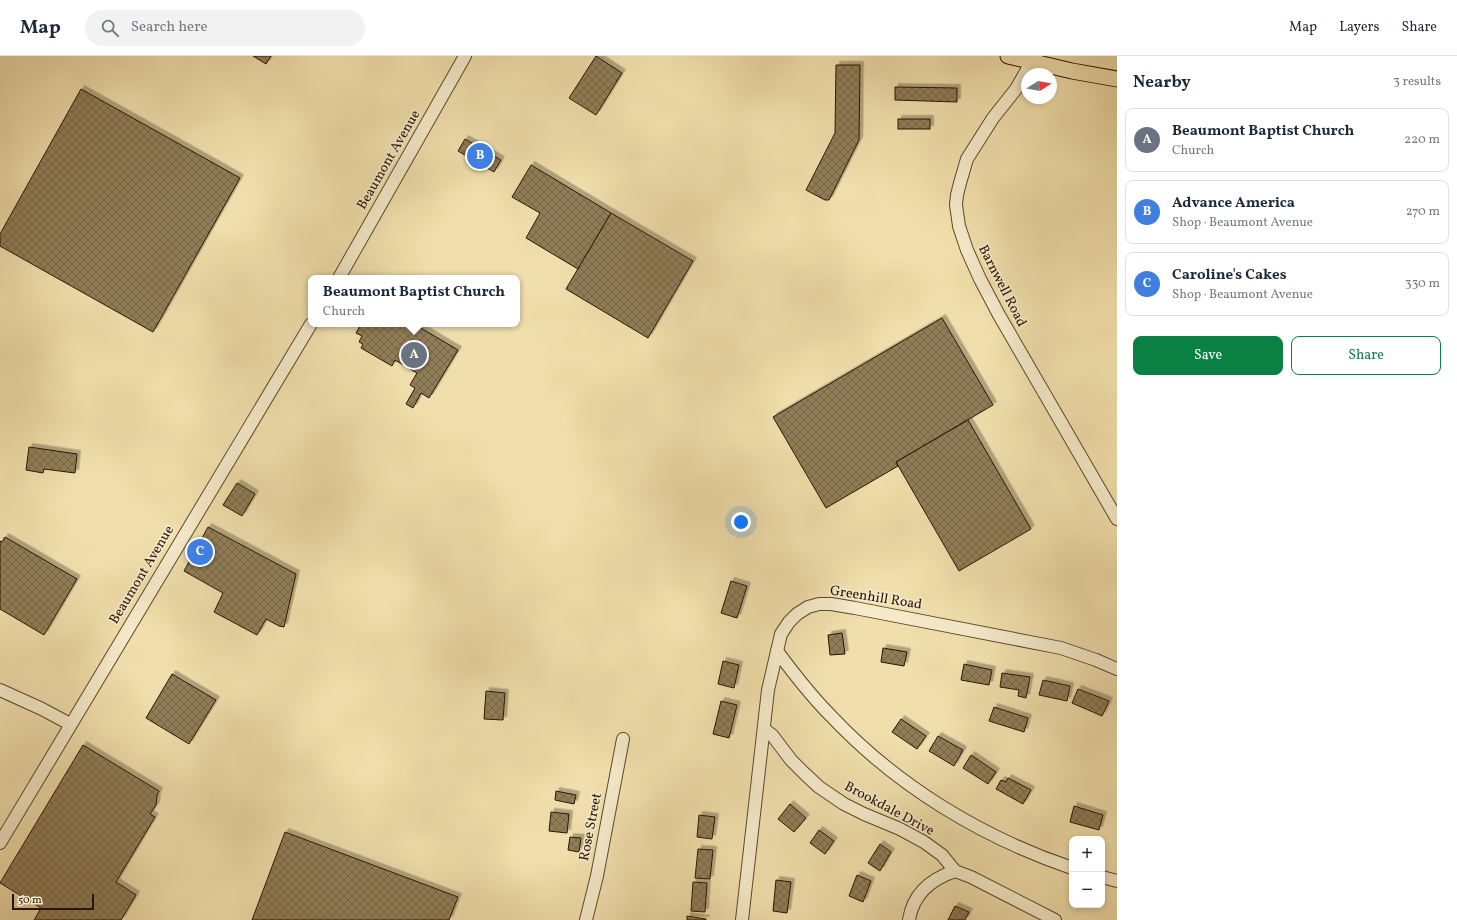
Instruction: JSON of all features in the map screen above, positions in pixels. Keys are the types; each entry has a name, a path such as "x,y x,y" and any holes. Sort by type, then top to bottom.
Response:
{"main road":[{"path":"1008,56 1072,71 1117,79"}],"street":[{"name":"Beaumont Avenue","path":"341,275 465,56"},
{"name":"Barnwell Road","path":"1032,61 1016,89 993,118 963,171 956,205 958,226 977,272 999,315 1117,519"},
{"name":"Beaumont Avenue","path":"0,843 309,327"},
{"name":"Greenhill Road","path":"742,920 768,690 784,628 797,614 808,607 819,604 830,604 1061,648 1096,660 1117,670"},
{"path":"777,651 803,685 831,717 862,747 901,778 966,822 1004,841 1043,858 1069,867"},
{"path":"0,690 42,709 70,724"},
{"name":"Brookdale Drive","path":"764,729 772,735 791,760 819,787 844,804 900,829 924,842 942,855 955,871 971,877 1055,920"},
{"name":"Rose Street","path":"586,920 597,876 623,739"},
{"path":"908,920 915,901 922,890 937,878 955,871"},
{"path":"1105,878 1117,882"}],"building":[{"path":"253,56 271,56 266,64"},
{"path":"596,56 622,73 596,115 569,98"},
{"path":"836,65 860,65 859,140 829,200 825,200 806,190 835,133"},
{"path":"895,87 957,88 957,102 895,100"},
{"path":"81,89 240,178 153,332 0,246 0,234"},
{"path":"898,119 930,119 930,129 898,129"},
{"path":"465,139 501,160 494,172 458,151"},
{"path":"531,165 611,213 578,269 526,238 540,213 512,197"},
{"path":"611,213 693,261 648,338 566,289"},
{"path":"942,318 993,405 896,462 898,466 826,508 773,417"},
{"path":"359,327 419,327 458,350 429,398 421,393 413,408 406,404 415,388 410,385 417,373 395,360 392,366 361,348 363,344 359,342 362,336 356,333"},
{"path":"968,420 1031,529 959,571 896,462"},
{"path":"29,447 77,454 75,473 44,469 43,473 26,470"},
{"path":"237,483 255,494 242,516 223,505"},
{"path":"208,527 296,574 284,627 266,619 257,635 214,612 223,593 184,571"},
{"path":"5,537 77,579 44,635 0,609 0,541 2,542"},
{"path":"731,581 747,586 737,618 721,613"},
{"path":"842,633 845,654 830,655 828,635"},
{"path":"883,648 907,652 904,666 881,662"},
{"path":"723,661 739,665 734,688 718,684"},
{"path":"964,664 992,670 989,685 961,680"},
{"path":"1002,673 1030,677 1026,698 1018,696 1019,690 1000,687"},
{"path":"172,674 216,700 189,744 146,718"},
{"path":"1043,680 1070,686 1067,701 1039,695"},
{"path":"1078,689 1109,701 1102,716 1072,703"},
{"path":"486,691 505,693 503,720 484,719"},
{"path":"721,701 737,705 729,738 713,734"},
{"path":"994,707 1028,718 1024,732 989,721"},
{"path":"901,719 926,736 917,749 892,732"},
{"path":"938,736 963,750 954,766 929,751"},
{"path":"83,745 159,791 156,805 150,814 155,817 116,882 136,895 121,920 34,920 41,908 0,883"},
{"path":"971,755 996,772 988,784 963,768"},
{"path":"1008,778 1031,790 1023,804 996,789 1001,780 1006,782"},
{"path":"556,791 576,795 574,804 555,800"},
{"path":"790,804 806,818 794,832 778,819"},
{"path":"1074,806 1103,815 1099,830 1070,822"},
{"path":"551,812 569,814 567,833 549,831"},
{"path":"699,815 715,817 712,839 697,837"},
{"path":"819,830 834,841 825,854 810,843"},
{"path":"285,832 458,897 449,920 252,920"},
{"path":"570,837 581,838 579,852 568,850"},
{"path":"880,844 891,852 880,871 868,863"},
{"path":"698,849 713,850 710,879 695,878"},
{"path":"857,875 871,881 863,902 849,896"},
{"path":"776,880 791,882 787,913 773,911"},
{"path":"693,882 707,883 705,912 691,911"},
{"path":"955,906 969,912 965,920 948,920"},
{"path":"687,916 706,919 706,920 687,920"}],"place":[{"name":"Advance America","path":"480,156"},
{"name":"Beaumont Baptist Church","path":"414,355"},
{"name":"Caroline's Cakes","path":"200,552"}]}
